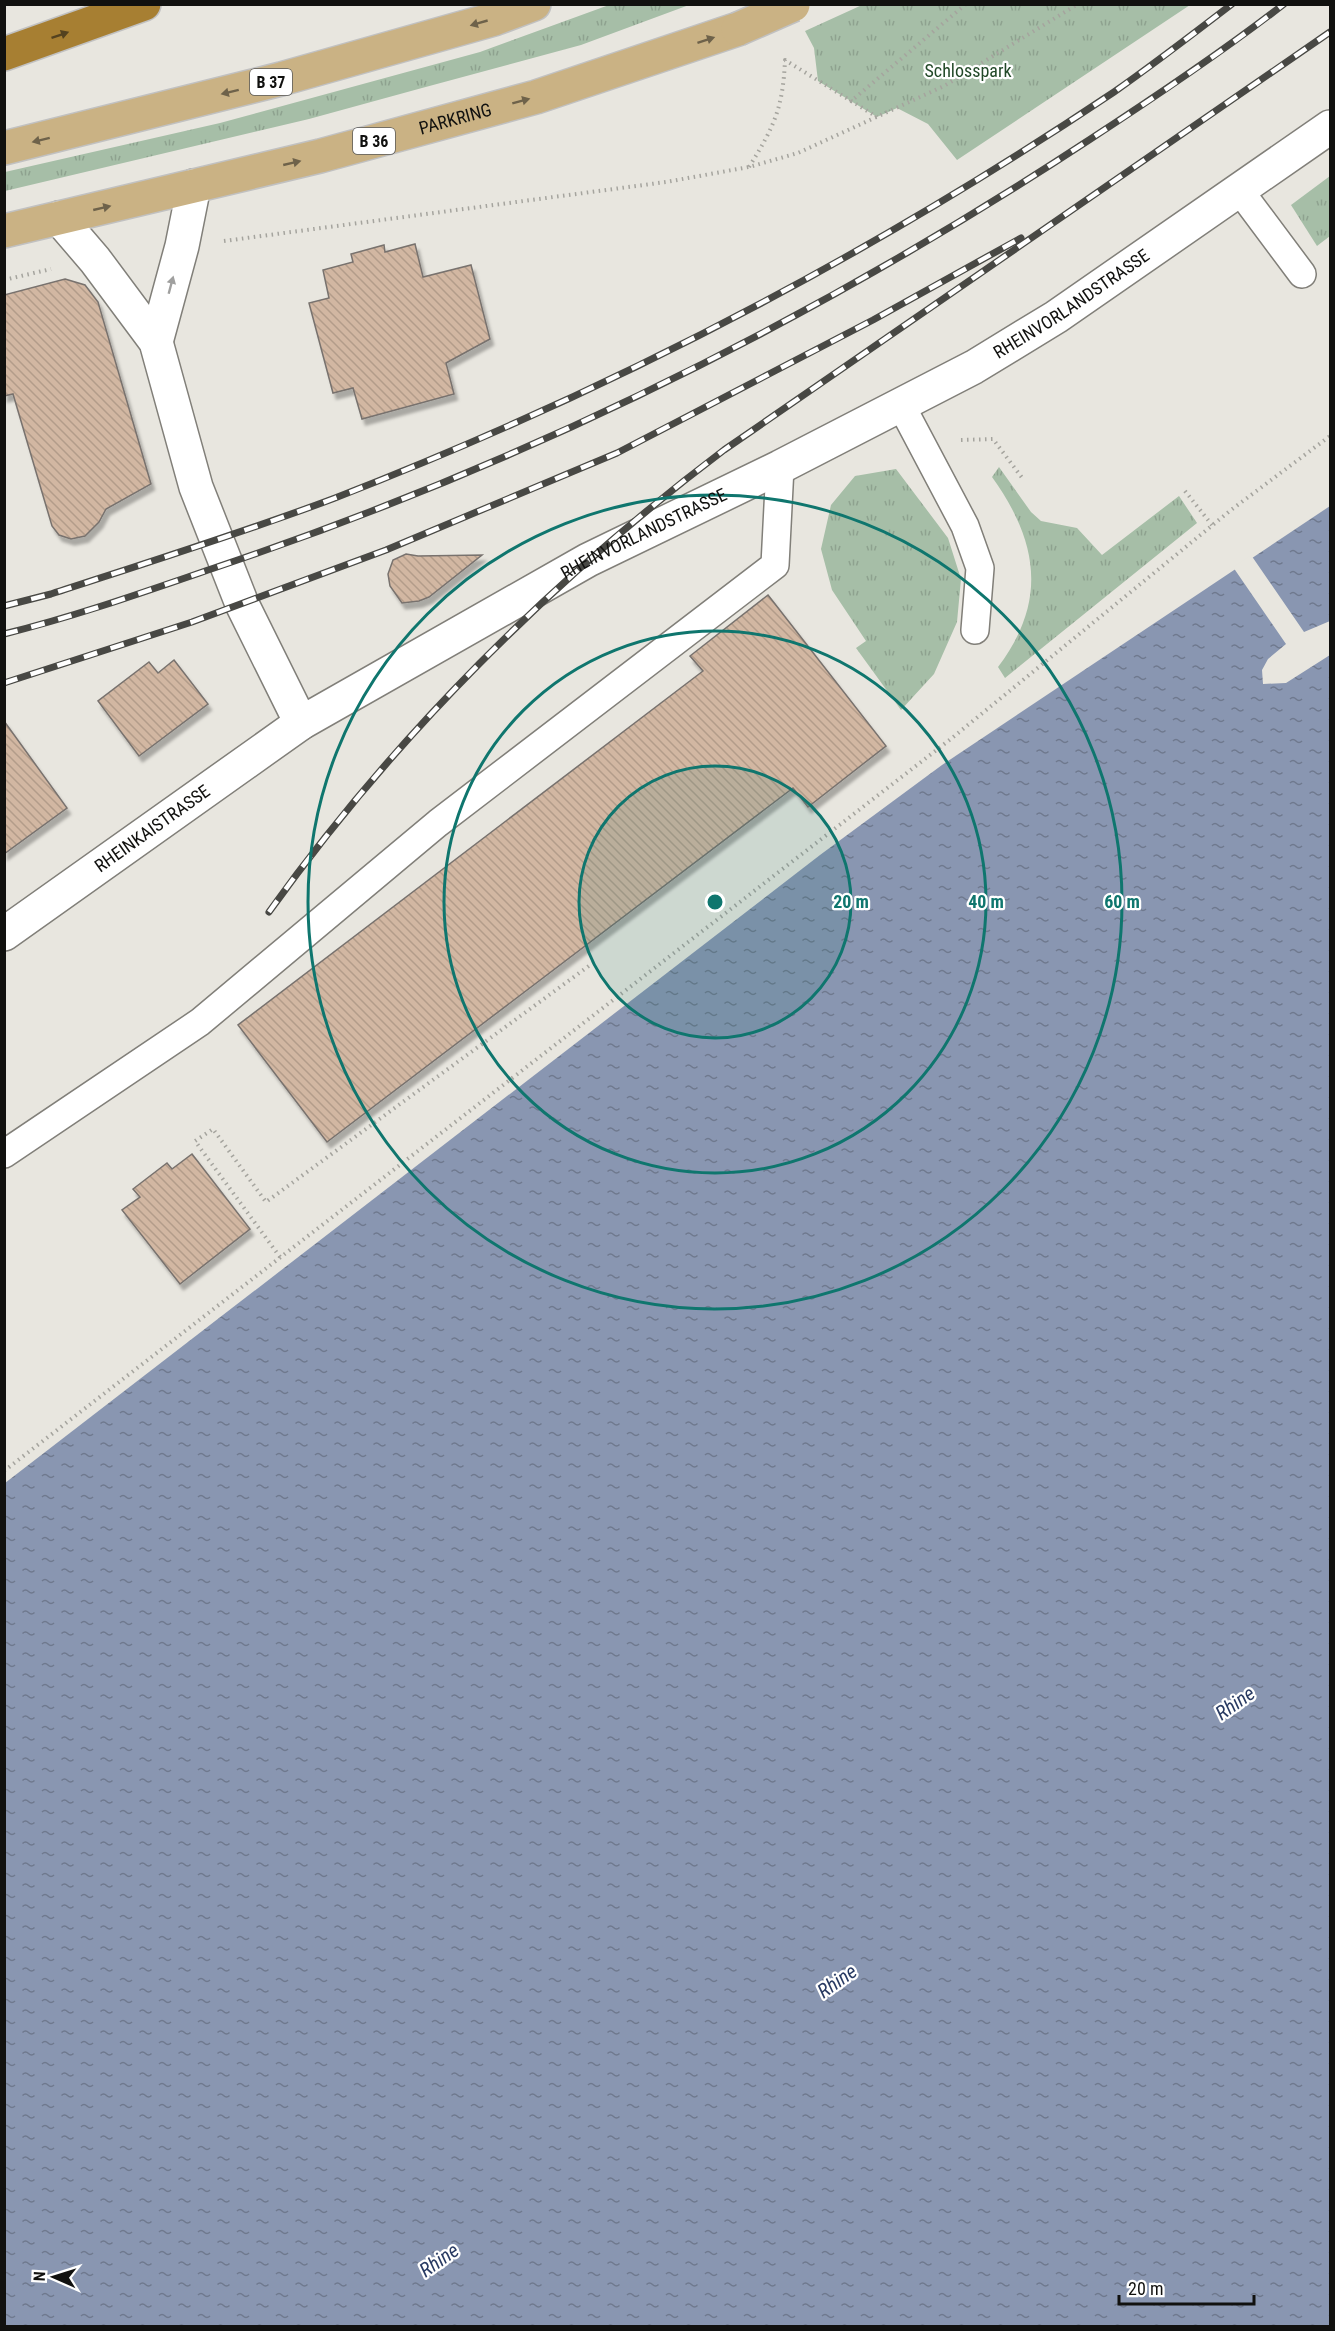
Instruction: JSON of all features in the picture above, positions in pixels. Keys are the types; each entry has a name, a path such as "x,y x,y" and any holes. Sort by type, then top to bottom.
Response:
{"highway":[{"path":"4,54 144,4"}],"main road":[{"name":"B 37","path":"4,148 281,79 494,19 534,4"},
{"name":"PARKRING","path":"4,231 320,156 536,97 738,29 793,5"}],"street":[{"name":"RHEINVORLANDSTRASSE","path":"301,723 588,560 780,467 974,367 1056,317 1330,127"},
{"path":"156,342 182,246 194,186"},
{"path":"59,218 95,260 156,342 205,508 242,604 301,723"},
{"name":"RHEINKAISTRASSE","path":"4,934 301,723"}],"lane":[{"path":"1240,191 1302,274"},
{"path":"902,405 965,526 980,568 975,630"},
{"path":"4,1154 200,1022 438,823 775,566 780,467"}],"path":[{"path":"850,102 966,4"},
{"path":"182,246 644,185 749,167 798,153 944,86 1078,4"},
{"path":"749,167 773,128 783,93 785,60 877,117"},
{"path":"4,280 95,260"},
{"path":"4,1472 952,738 1212,525 1330,436"},
{"path":"1002,449 1023,479"},
{"path":"1185,490 1212,525"},
{"path":"280,1257 195,1141 213,1129 266,1202 597,960"}],"green space":[{"path":"609,5 689,5 581,45 309,119 5,191 5,172 220,123 480,52"},
{"name":"Schlosspark","path":"862,5 1190,5 957,160 928,124 897,108 877,117 818,81 814,48 805,31"},
{"path":"1330,176 1330,236 1317,246 1291,205"},
{"path":"999,467 1031,512 1041,521 1077,528 1102,555 1179,496 1197,523 1005,678 998,667 1014,643 1025,618 1030,595 1031,571 1027,548 1019,524 1008,501 992,477"},
{"path":"896,469 948,538 961,579 957,622 934,674 901,710 856,648 866,641 832,590 821,549 831,505 855,476"}],"water":[{"name":"Rhine","path":"1330,506 1330,2326 5,2326 5,1483 820,855 942,765"}],"pier":[{"path":"1251,555 1304,632 1330,621 1330,655 1286,683 1263,684 1262,670 1268,659 1286,644 1233,567"}],"building":[{"path":"415,244 423,277 471,265 490,339 446,363 454,394 362,419 353,388 333,393 309,303 329,298 323,270 353,262 351,254 384,245 385,252"},
{"path":"65,279 85,285 98,302 151,484 106,509 99,522 85,536 71,539 59,535 52,526 13,394 4,396 4,295"},
{"path":"406,554 418,556 482,555 429,597 402,603 390,586 388,574 393,560"},
{"path":"768,595 886,746 808,807 793,788 327,1142 238,1025 703,671 690,656"},
{"path":"174,660 208,704 139,756 98,701 149,662 158,673"},
{"path":"4,721 67,808 4,854"},
{"path":"192,1154 250,1229 180,1284 122,1210 140,1197 133,1189 167,1163 172,1169"}],"railway":[{"path":"4,606 51,594 335,498 538,413 637,366 833,264 1022,152 1114,92 1232,4"},
{"path":"4,634 112,603 331,526 445,482 556,434 666,382 882,267 986,205 1163,91 1284,4"},
{"path":"269,912 369,784 423,723 538,607 660,500 724,450 1330,32"},
{"path":"4,683 192,622 386,550 617,453 873,320 1021,238"}]}
